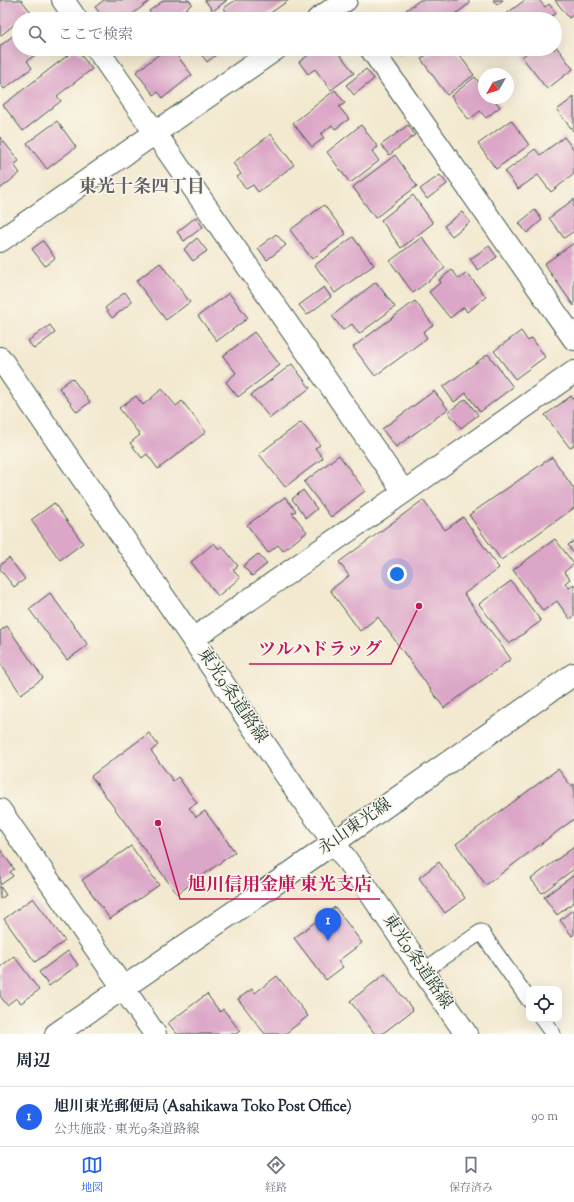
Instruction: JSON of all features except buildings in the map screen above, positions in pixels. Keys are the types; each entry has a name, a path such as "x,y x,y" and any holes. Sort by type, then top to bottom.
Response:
{"street":[{"path":"63,0 71,12"},
{"path":"331,12 343,6"},
{"path":"102,56 404,492"},
{"path":"0,241 266,56"},
{"path":"376,56 574,340"},
{"name":"東光9条道路線","path":"0,358 305,803 362,881 466,1034"},
{"path":"193,639 574,372"},
{"name":"永山東光線","path":"56,1034 574,674"},
{"path":"0,810 155,1034"}],"lane":[{"path":"423,971 481,932 526,996"},
{"path":"544,1022 553,1034"}],"place":[{"name":"ツルハドラッグ","path":"419,606"},
{"name":"旭川信用金庫 東光支店","path":"158,823"},
{"name":"旭川東光郵便局 (Asahikawa Toko Post Office)","path":"328,941"}],"district":[{"name":"東光十条四丁目","path":"142,188"}]}
